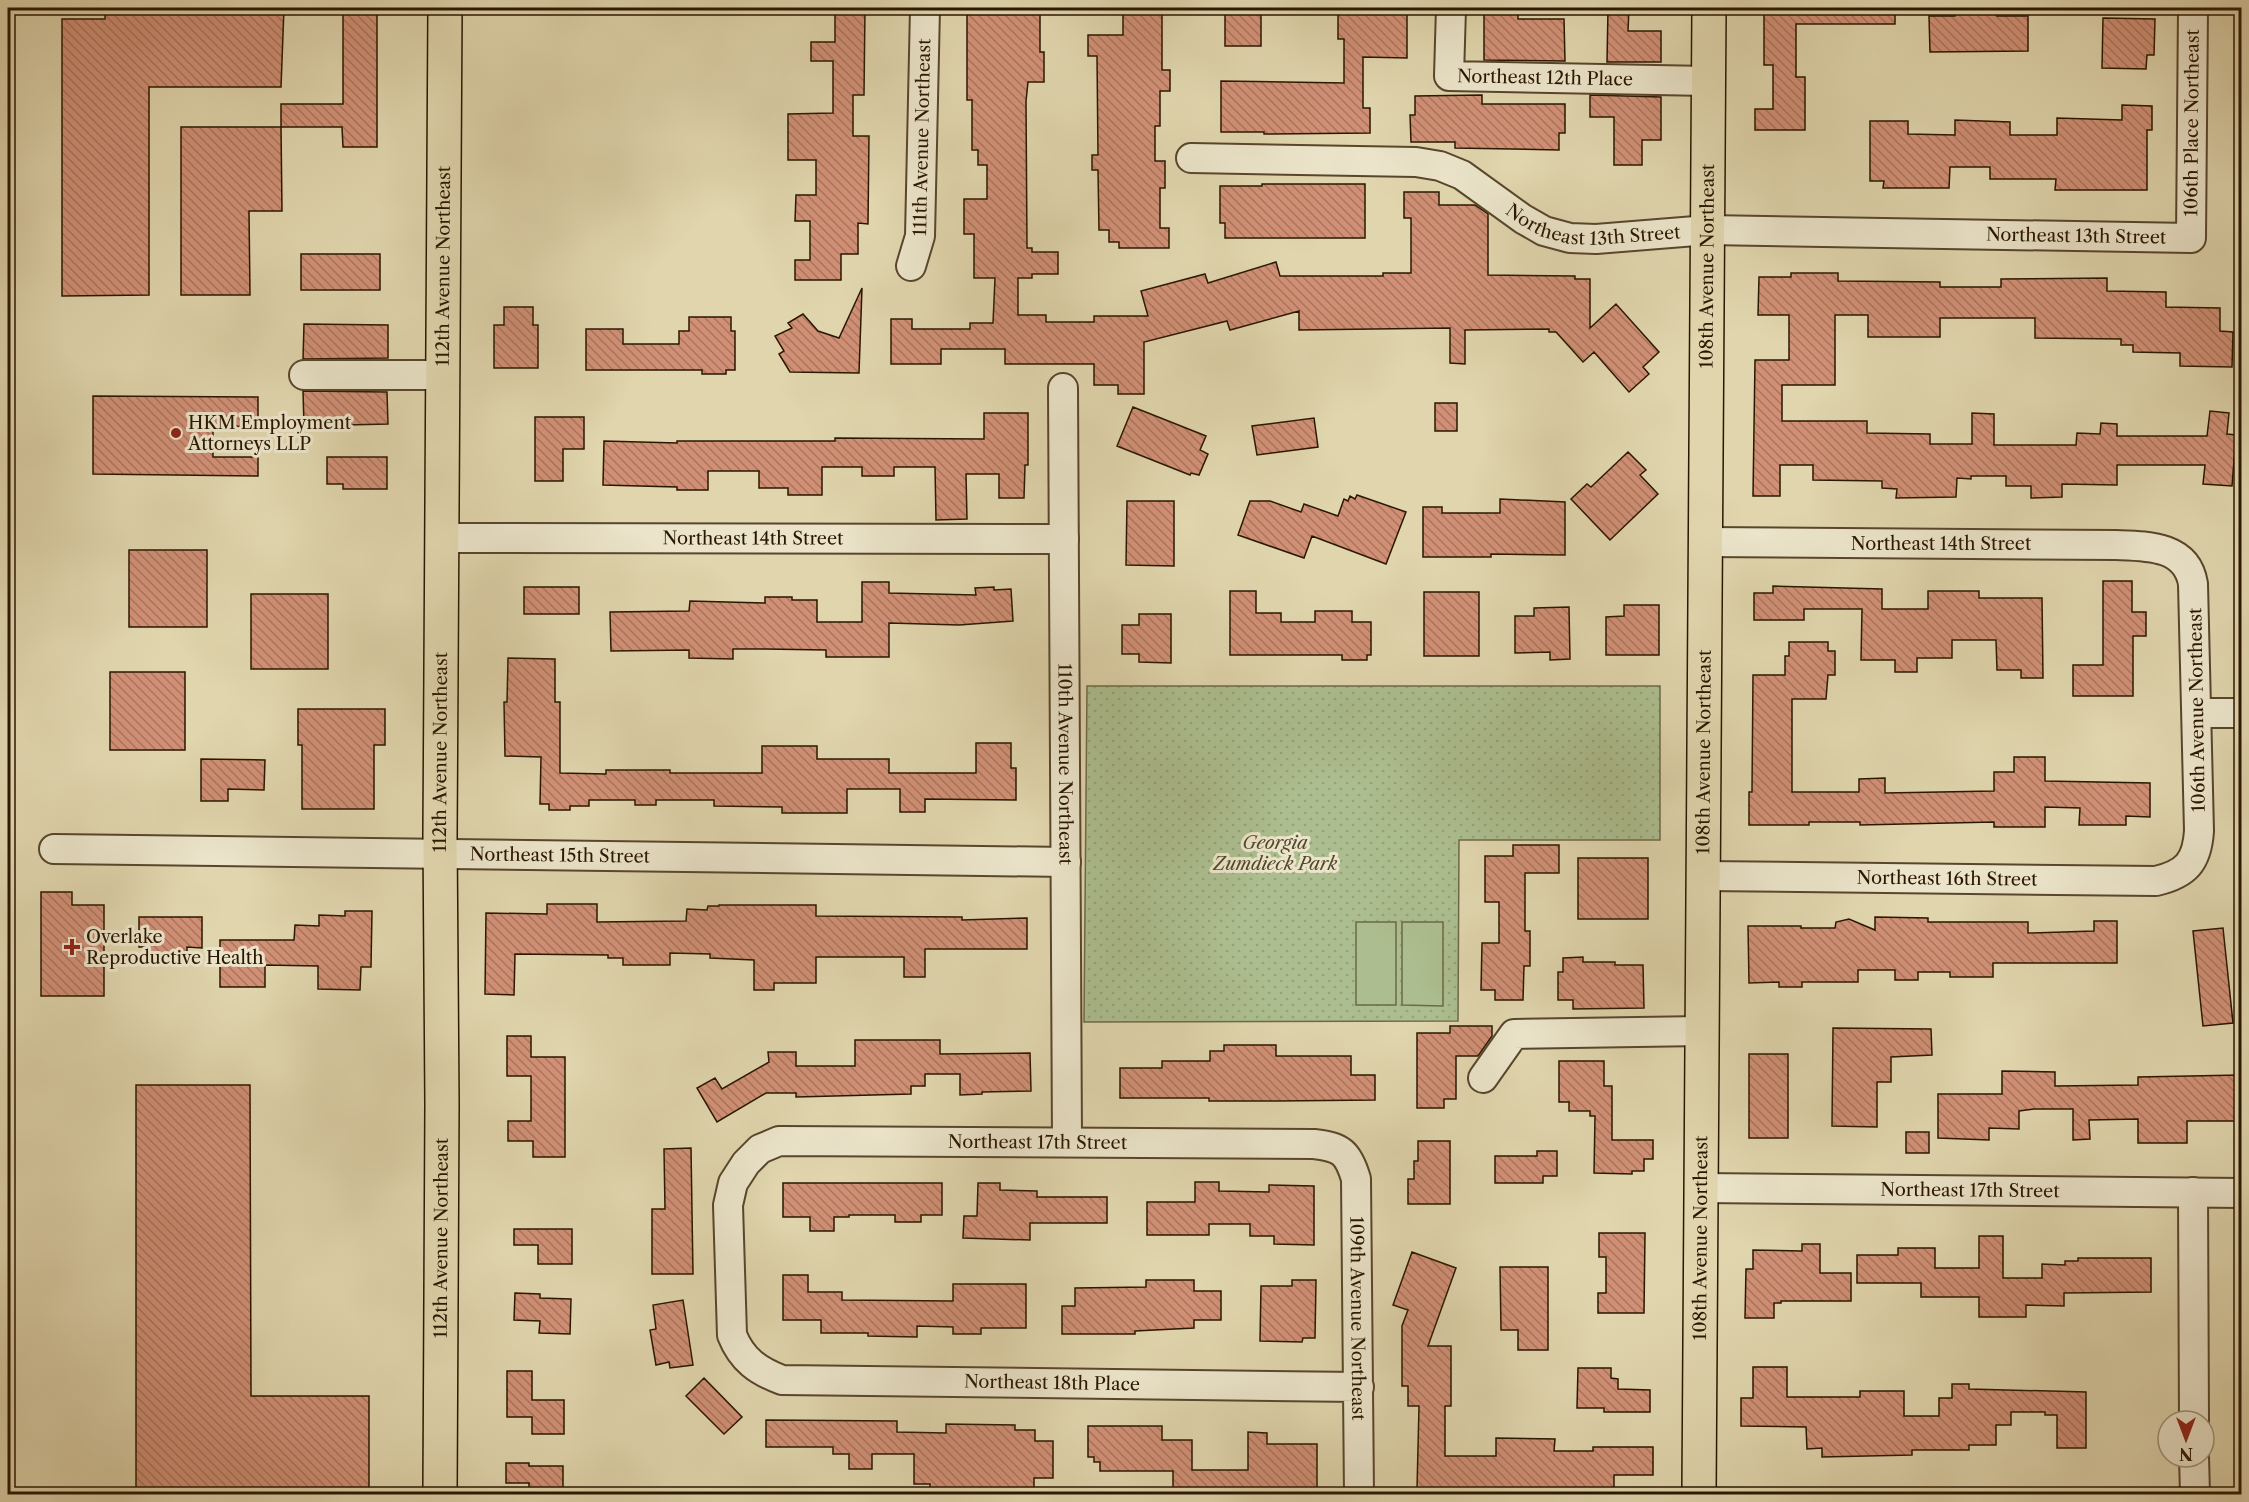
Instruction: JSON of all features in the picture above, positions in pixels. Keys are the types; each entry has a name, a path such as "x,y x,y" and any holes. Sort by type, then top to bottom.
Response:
{"main road":[{"name":"112th Avenue Northeast","path":"440,1494 445,8"},
{"name":"108th Avenue Northeast","path":"1699,1494 1709,8"}],"street":[{"name":"111th Avenue Northeast","path":"911,266 920,236 925,8"},
{"name":"Northeast 12th Place","path":"1450,8 1449,76 1708,81"},
{"name":"106th Place Northeast","path":"2191,238 2193,8"},
{"name":"Northeast 13th Street","path":"1191,158 1416,162 1440,166 1462,175 1504,207 1544,231 1570,238 1596,239 1708,230 2191,238"},
{"path":"304,375 443,375"},
{"name":"110th Avenue Northeast","path":"1063,388 1067,1142"},
{"name":"Northeast 14th Street","path":"443,538 1064,539"},
{"name":"Northeast 14th Street","path":"1704,542 2116,545 2147,546 2176,555"},
{"name":"106th Avenue Northeast","path":"2176,555 2192,573 2198,712 2198,847 2186,868"},
{"path":"2198,712 2241,712"},
{"name":"Northeast 15th Street","path":"54,849 1066,862"},
{"name":"Northeast 16th Street","path":"1704,876 2156,881 2172,877 2186,868"},
{"path":"1483,1078 1514,1034 1702,1031"},
{"name":"Northeast 17th Street","path":"749,1363 738,1349 732,1335 728,1205 733,1183 746,1162 760,1149 779,1141 1314,1144 1336,1147"},
{"name":"109th Avenue Northeast","path":"1336,1147 1351,1163 1356,1179 1359,1494"},
{"name":"Northeast 17th Street","path":"1700,1188 2241,1193"},
{"path":"2193,1192 2194,1409"},
{"name":"Northeast 18th Place","path":"749,1363 764,1373 782,1380 1359,1387"},
{"path":"2194,1469 2194,1494"}],"green space":[{"name":"Georgia Zumdieck Park","path":"1087,686 1660,686 1660,840 1459,840 1458,1021 1084,1022"},
{"path":"1356,922 1396,922 1396,1005 1356,1005"},
{"path":"1402,922 1443,922 1443,1006 1402,1005"}],"building":[{"path":"105,8 284,8 281,87 149,87 149,295 62,296 62,19 105,19"},
{"path":"343,8 377,8 377,147 343,147 342,127 281,127 281,104 343,104"},
{"path":"835,8 865,8 864,95 853,95 853,136 869,136 868,224 858,223 858,254 841,254 841,280 795,280 795,260 810,260 810,221 795,221 796,195 816,195 816,160 788,160 788,114 833,113 833,61 811,61 811,42 835,42"},
{"path":"967,8 1040,8 1040,52 1044,52 1044,82 1028,82 1026,101 1027,248 1032,248 1032,252 1058,252 1058,274 1032,274 1032,278 1018,278 1018,315 1046,315 1046,322 1094,322 1094,316 1148,316 1141,291 1205,274 1208,283 1276,262 1280,276 1383,276 1383,273 1411,273 1411,218 1404,218 1404,192 1439,192 1439,205 1475,205 1488,214 1488,275 1575,276 1575,279 1590,279 1590,328 1616,304 1659,352 1643,367 1649,374 1629,392 1594,352 1583,362 1556,332 1549,332 1549,329 1465,330 1465,364 1450,363 1450,328 1299,330 1299,311 1230,330 1227,321 1144,342 1144,394 1118,394 1118,385 1094,385 1094,364 1005,364 1005,349 941,349 941,364 891,364 891,319 912,319 912,329 970,329 970,323 993,323 995,278 974,278 974,234 964,234 964,199 987,199 987,165 978,165 978,150 972,150 972,100 967,100"},
{"path":"1123,8 1162,8 1162,70 1170,70 1170,91 1160,91 1160,126 1155,126 1155,161 1165,161 1165,188 1160,188 1160,228 1169,228 1169,248 1119,248 1119,242 1109,242 1109,230 1099,230 1098,170 1092,170 1092,155 1098,155 1097,56 1088,56 1088,35 1123,35"},
{"path":"1225,8 1261,8 1261,46 1225,46"},
{"path":"1338,8 1407,8 1407,58 1363,57 1363,108 1370,108 1370,133 1221,132 1221,81 1344,83 1344,39 1338,39"},
{"path":"1484,8 1518,8 1518,19 1564,19 1565,61 1484,60"},
{"path":"1764,8 1895,8 1895,24 1796,24 1796,77 1805,77 1805,130 1755,130 1755,109 1773,109 1773,65 1764,65"},
{"path":"1955,8 1997,8 1997,16 2028,16 2028,51 1930,52 1929,16 1955,16"},
{"path":"1608,9 1629,9 1628,31 1661,31 1661,62 1607,62"},
{"path":"2103,18 2155,19 2154,55 2147,55 2146,69 2102,68"},
{"path":"1482,95 1482,104 1565,104 1565,133 1559,133 1559,150 1455,148 1455,142 1411,142 1410,115 1415,115 1415,96"},
{"path":"1590,95 1661,97 1661,140 1642,140 1642,165 1614,165 1614,117 1590,117"},
{"path":"2122,105 2152,106 2152,130 2147,130 2147,190 2055,190 2056,179 1990,179 1990,167 1950,167 1949,188 1883,188 1884,181 1870,181 1870,121 1908,121 1908,134 1955,135 1955,120 2010,122 2010,135 2057,135 2057,118 2122,120"},
{"path":"181,127 281,127 282,211 249,211 250,295 181,295"},
{"path":"1262,184 1365,184 1365,238 1225,238 1225,223 1220,223 1220,186 1262,186"},
{"path":"301,254 380,254 380,290 301,290"},
{"path":"1791,273 1838,273 1838,281 1940,282 1940,287 2001,287 2001,279 2107,278 2107,291 2166,292 2166,307 2220,308 2220,331 2233,332 2232,367 2180,366 2180,353 2133,352 2133,345 2121,345 2121,339 2035,338 2035,318 1940,318 1940,337 1868,337 1868,315 1835,315 1835,385 1782,385 1782,421 1867,421 1867,433 1930,434 1930,444 1972,444 1972,413 1994,414 1994,445 2076,445 2077,433 2100,434 2101,423 2117,424 2117,436 2207,436 2210,411 2229,413 2227,434 2236,435 2232,486 2203,484 2205,465 2117,465 2117,485 2062,484 2062,497 2031,498 2031,486 2006,486 2006,476 1971,476 1971,479 1957,478 1956,497 1896,498 1897,489 1882,488 1882,481 1813,480 1813,465 1780,465 1780,496 1753,496 1755,360 1789,360 1789,315 1758,315 1759,277 1791,277"},
{"path":"862,288 859,373 790,372 779,354 784,351 775,336 792,328 788,323 803,314 818,331 839,338"},
{"path":"504,307 533,307 533,325 538,325 538,368 494,368 494,325 504,325"},
{"path":"689,317 731,317 731,331 735,331 735,370 726,370 726,374 702,374 702,370 586,370 586,329 623,329 623,344 679,344 679,331 689,331"},
{"path":"304,324 388,325 388,358 303,359"},
{"path":"303,391 387,392 388,424 304,426"},
{"name":"HKM Employment Attorneys LLP","path":"93,396 258,397 258,426 213,427 213,457 258,457 258,476 93,474"},
{"path":"1435,403 1457,403 1457,431 1435,431"},
{"path":"1133,407 1206,436 1200,450 1208,454 1199,475 1191,473 1190,475 1117,446"},
{"path":"984,413 1028,413 1028,465 1025,465 1024,498 999,498 999,474 966,474 967,519 936,520 935,467 894,467 894,476 862,476 862,467 822,467 822,495 788,495 788,488 759,488 759,471 708,471 708,490 603,485 604,441 677,443 677,441 835,441 835,438 984,439"},
{"path":"535,417 584,417 584,449 563,449 563,481 535,481"},
{"path":"1314,418 1318,447 1257,455 1252,426"},
{"path":"1628,452 1646,470 1640,475 1658,494 1610,540 1571,499 1587,484 1591,487"},
{"path":"327,457 387,457 387,489 343,489 343,484 327,484"},
{"path":"1357,495 1406,512 1386,564 1312,536 1304,558 1238,535 1250,501 1270,501 1301,512 1304,504 1338,516 1344,499 1348,501 1350,496 1355,499"},
{"path":"1500,499 1565,502 1565,555 1491,554 1491,557 1423,557 1423,507 1442,507 1442,513 1500,513"},
{"path":"1127,501 1174,501 1174,566 1126,565"},
{"path":"129,550 207,550 207,627 129,627"},
{"path":"2103,581 2132,581 2132,612 2146,612 2146,636 2133,636 2133,696 2073,696 2073,665 2103,665"},
{"path":"862,582 889,582 889,593 976,595 975,588 1011,589 1013,621 959,625 889,623 889,657 826,657 826,650 733,649 733,659 689,658 689,650 611,651 610,612 689,611 690,601 765,603 765,597 817,600 817,622 862,622"},
{"path":"1773,586 1882,589 1882,609 1928,609 1928,591 1979,591 1979,598 2042,598 2043,678 2021,678 2021,670 1997,670 1996,640 1952,640 1952,658 1917,658 1917,672 1895,672 1895,660 1861,660 1862,609 1804,609 1804,620 1754,620 1754,593 1773,593"},
{"path":"524,587 579,587 579,614 524,614"},
{"path":"1230,591 1256,591 1256,613 1281,613 1281,622 1315,622 1315,611 1352,611 1352,622 1371,622 1371,655 1367,655 1367,660 1342,660 1342,655 1230,655"},
{"path":"1424,592 1479,592 1479,656 1424,656"},
{"path":"251,594 328,594 328,669 251,669"},
{"path":"1624,605 1659,605 1659,655 1606,655 1606,617 1624,616"},
{"path":"1569,607 1570,659 1550,660 1550,652 1515,653 1515,616 1534,616 1534,608"},
{"path":"1139,614 1171,614 1171,663 1139,662 1139,654 1122,654 1122,625 1139,625"},
{"path":"1789,642 1828,642 1828,651 1835,651 1835,675 1828,675 1826,699 1792,699 1792,792 1859,792 1859,779 1885,778 1885,793 1994,791 1994,772 2014,772 2014,757 2045,757 2045,781 2150,783 2150,817 2126,816 2126,825 2079,825 2080,808 2045,807 2045,827 1994,827 1994,822 1860,825 1860,822 1809,822 1809,825 1749,825 1749,792 1752,792 1753,675 1785,675 1785,656 1789,656"},
{"path":"508,658 555,659 555,702 560,702 560,773 606,774 606,770 670,770 670,773 762,773 762,746 817,746 817,759 889,759 889,773 976,773 976,743 1011,743 1011,768 1016,768 1016,800 925,799 925,812 900,812 900,789 847,789 847,813 782,813 782,807 714,806 714,800 656,800 656,805 635,805 635,800 589,800 589,806 570,806 570,810 549,810 549,804 540,804 541,757 505,756 504,702 507,702"},
{"path":"110,672 185,672 185,750 110,750"},
{"path":"298,709 385,709 385,745 374,745 374,809 302,809 302,745 298,745"},
{"path":"201,759 265,760 264,790 228,789 228,801 201,801"},
{"path":"1513,845 1559,845 1559,873 1525,873 1525,931 1530,931 1530,966 1524,966 1523,1000 1495,1000 1495,990 1481,990 1482,943 1499,943 1499,902 1485,902 1485,856 1513,856"},
{"path":"1578,858 1648,858 1648,919 1578,919"},
{"path":"41,892 72,892 72,905 104,905 104,996 41,996"},
{"path":"547,904 597,904 597,922 686,921 687,909 707,910 708,906 719,905 816,905 816,916 962,917 962,920 1027,918 1027,949 925,949 925,977 904,977 904,957 816,957 816,983 774,983 774,990 754,990 754,960 710,958 710,954 670,953 670,965 623,965 623,958 608,958 608,955 515,954 514,995 485,994 486,913 547,914"},
{"path":"345,911 372,911 371,967 361,967 360,990 318,989 318,966 265,965 265,987 220,987 220,940 294,940 295,925 319,926 319,915 345,916"},
{"path":"139,917 202,917 202,948 187,947 187,961 144,960 145,947 139,947"},
{"path":"1875,917 1928,918 1928,922 2028,922 2028,933 2094,931 2094,921 2117,921 2117,963 1993,963 1993,977 1950,977 1950,972 1918,972 1918,980 1895,980 1895,970 1858,970 1858,982 1802,982 1802,987 1779,987 1779,982 1749,983 1748,926 1835,928 1836,922 1849,919 1875,930"},
{"path":"2223,928 2233,1023 2203,1026 2193,931"},
{"path":"1583,957 1583,962 1643,965 1644,1008 1573,1009 1573,1000 1558,1000 1558,972 1563,972 1563,958"},
{"path":"1450,1026 1492,1026 1492,1036 1478,1056 1456,1056 1456,1099 1444,1099 1444,1108 1417,1108 1417,1033 1450,1033"},
{"path":"1833,1028 1931,1029 1932,1055 1891,1057 1891,1082 1877,1082 1877,1127 1832,1126"},
{"path":"507,1036 531,1036 531,1057 565,1057 565,1157 533,1157 533,1141 508,1141 508,1121 531,1121 531,1076 507,1076"},
{"path":"855,1040 940,1040 940,1054 1030,1053 1031,1091 960,1095 960,1074 925,1074 925,1086 911,1086 911,1094 796,1097 796,1093 766,1093 717,1122 697,1088 715,1078 722,1089 769,1062 768,1052 796,1052 796,1066 855,1066"},
{"path":"1224,1045 1276,1045 1276,1056 1351,1056 1351,1075 1375,1075 1375,1100 1209,1101 1209,1098 1120,1098 1120,1068 1162,1068 1162,1061 1210,1061 1210,1051 1224,1051"},
{"path":"1749,1054 1788,1054 1788,1138 1749,1138"},
{"path":"1559,1061 1604,1061 1604,1086 1612,1086 1612,1140 1653,1140 1653,1159 1644,1159 1644,1171 1632,1171 1632,1174 1594,1173 1595,1116 1590,1116 1590,1111 1569,1111 1569,1102 1559,1102"},
{"path":"2002,1071 2055,1072 2055,1086 2138,1085 2138,1077 2241,1075 2241,1121 2187,1121 2187,1143 2138,1143 2138,1119 2089,1120 2090,1139 2073,1140 2073,1109 2034,1109 2019,1111 2019,1129 1989,1128 1989,1140 1938,1138 1938,1094 2002,1094"},
{"path":"136,1085 250,1085 251,1396 369,1396 369,1494 136,1494"},
{"path":"1906,1132 1929,1132 1929,1153 1906,1153"},
{"path":"1418,1141 1450,1141 1450,1204 1408,1204 1408,1179 1414,1179 1414,1161 1418,1161"},
{"path":"691,1148 693,1274 652,1274 652,1209 665,1209 664,1149"},
{"path":"1537,1151 1557,1151 1557,1176 1543,1176 1543,1183 1495,1183 1495,1156 1537,1156"},
{"path":"1195,1182 1219,1182 1219,1191 1269,1192 1269,1185 1314,1186 1314,1245 1274,1244 1274,1236 1250,1236 1250,1224 1209,1224 1209,1235 1147,1235 1147,1202 1195,1202"},
{"path":"783,1183 942,1183 942,1215 921,1215 921,1222 895,1222 895,1215 849,1215 849,1217 834,1217 834,1231 810,1231 810,1217 783,1217"},
{"path":"978,1183 1000,1183 1000,1190 1037,1191 1037,1197 1107,1197 1107,1223 1030,1223 1030,1240 963,1238 964,1216 977,1216"},
{"path":"514,1229 572,1229 572,1264 538,1264 538,1245 514,1245"},
{"path":"1599,1233 1645,1233 1644,1313 1598,1313 1598,1293 1606,1293 1606,1257 1599,1257"},
{"path":"1979,1236 2003,1236 2003,1278 2042,1278 2042,1264 2065,1265 2065,1261 2078,1261 2078,1258 2151,1258 2151,1292 2064,1293 2064,1306 2026,1305 2026,1317 1979,1317 1979,1297 1921,1297 1921,1283 1857,1283 1857,1255 1898,1255 1898,1248 1935,1248 1935,1268 1979,1268"},
{"path":"1802,1244 1820,1244 1820,1273 1851,1273 1851,1301 1781,1301 1781,1303 1774,1303 1774,1318 1745,1318 1746,1269 1753,1269 1753,1250 1802,1251"},
{"path":"1412,1252 1456,1268 1428,1346 1451,1346 1451,1406 1445,1406 1445,1456 1496,1456 1496,1438 1555,1439 1554,1451 1593,1451 1593,1447 1653,1447 1653,1475 1614,1475 1614,1491 1417,1489 1419,1406 1408,1406 1408,1386 1402,1386 1402,1326 1408,1310 1393,1305"},
{"path":"1500,1267 1548,1267 1548,1350 1518,1350 1518,1330 1501,1330"},
{"path":"783,1275 808,1275 808,1292 842,1292 842,1300 953,1301 953,1284 1026,1284 1026,1328 981,1328 981,1334 953,1334 953,1327 917,1326 917,1337 868,1336 868,1333 821,1333 821,1320 783,1320"},
{"path":"1146,1280 1194,1280 1194,1291 1221,1291 1221,1320 1194,1320 1194,1328 1135,1331 1135,1334 1062,1334 1062,1306 1075,1306 1075,1288 1146,1287"},
{"path":"1292,1280 1316,1280 1315,1338 1303,1338 1302,1342 1260,1341 1261,1286 1292,1286"},
{"path":"515,1293 540,1294 540,1298 571,1299 570,1334 539,1333 540,1321 514,1320"},
{"path":"683,1300 693,1365 670,1368 669,1362 656,1365 650,1330 656,1329 653,1305"},
{"path":"1753,1367 1787,1367 1787,1397 1860,1397 1860,1391 1904,1391 1904,1416 1939,1416 1939,1398 1952,1398 1952,1384 1969,1384 1969,1389 2086,1392 2086,1448 2057,1448 2057,1415 2045,1415 2045,1412 2011,1412 2011,1425 1996,1425 1996,1445 1969,1445 1969,1450 1912,1450 1912,1455 1822,1457 1822,1448 1807,1449 1806,1427 1741,1426 1741,1398 1753,1398"},
{"path":"1578,1368 1611,1368 1611,1378 1618,1379 1618,1389 1650,1390 1650,1412 1604,1412 1604,1408 1577,1408"},
{"path":"507,1371 532,1371 532,1400 564,1400 564,1434 532,1434 532,1417 507,1417"},
{"path":"704,1378 742,1417 724,1434 686,1396"},
{"path":"766,1420 897,1421 897,1432 946,1433 946,1424 1015,1425 1015,1430 1035,1430 1035,1441 1053,1441 1053,1478 1034,1478 1034,1494 951,1492 951,1494 930,1494 930,1484 914,1484 914,1454 872,1454 872,1469 849,1469 849,1454 833,1454 833,1447 766,1447"},
{"path":"1088,1426 1162,1426 1162,1440 1192,1440 1192,1470 1248,1470 1248,1432 1267,1433 1267,1444 1317,1444 1317,1494 1173,1494 1173,1471 1100,1471 1100,1462 1094,1462 1094,1457 1088,1457"},
{"path":"506,1463 563,1466 563,1494 529,1494 529,1483 506,1483"}],"place":[{"name":"HKM Employment Attorneys LLP","path":"176,433"},
{"name":"Overlake Reproductive Health","path":"72,947"}]}
